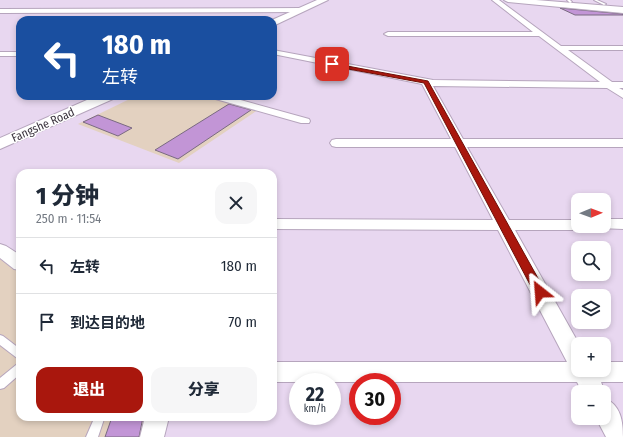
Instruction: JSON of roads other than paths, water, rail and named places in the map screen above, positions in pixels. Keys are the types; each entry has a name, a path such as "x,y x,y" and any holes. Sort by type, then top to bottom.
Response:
{"street":[{"path":"277,21 324,0"},
{"path":"495,0 623,96"},
{"path":"508,0 623,10"},
{"path":"0,10 301,10"},
{"path":"388,34 539,34"},
{"path":"559,48 623,48"},
{"path":"277,53 426,82 444,84 623,85"},
{"path":"0,54 16,54"},
{"path":"426,82 571,349"},
{"name":"Fangshe Road","path":"0,144 99,100"},
{"path":"229,100 305,121"},
{"path":"336,143 623,143"},
{"path":"277,224 571,225"},
{"path":"611,224 623,224"},
{"path":"0,250 16,261"},
{"path":"277,372 571,368"},
{"path":"611,371 623,372"},
{"path":"152,437 156,421"},
{"path":"611,423 619,437"}],"lane":[{"path":"595,0 605,4"},
{"path":"0,339 16,352"},
{"path":"0,384 16,371"},
{"path":"92,437 98,421"}]}
